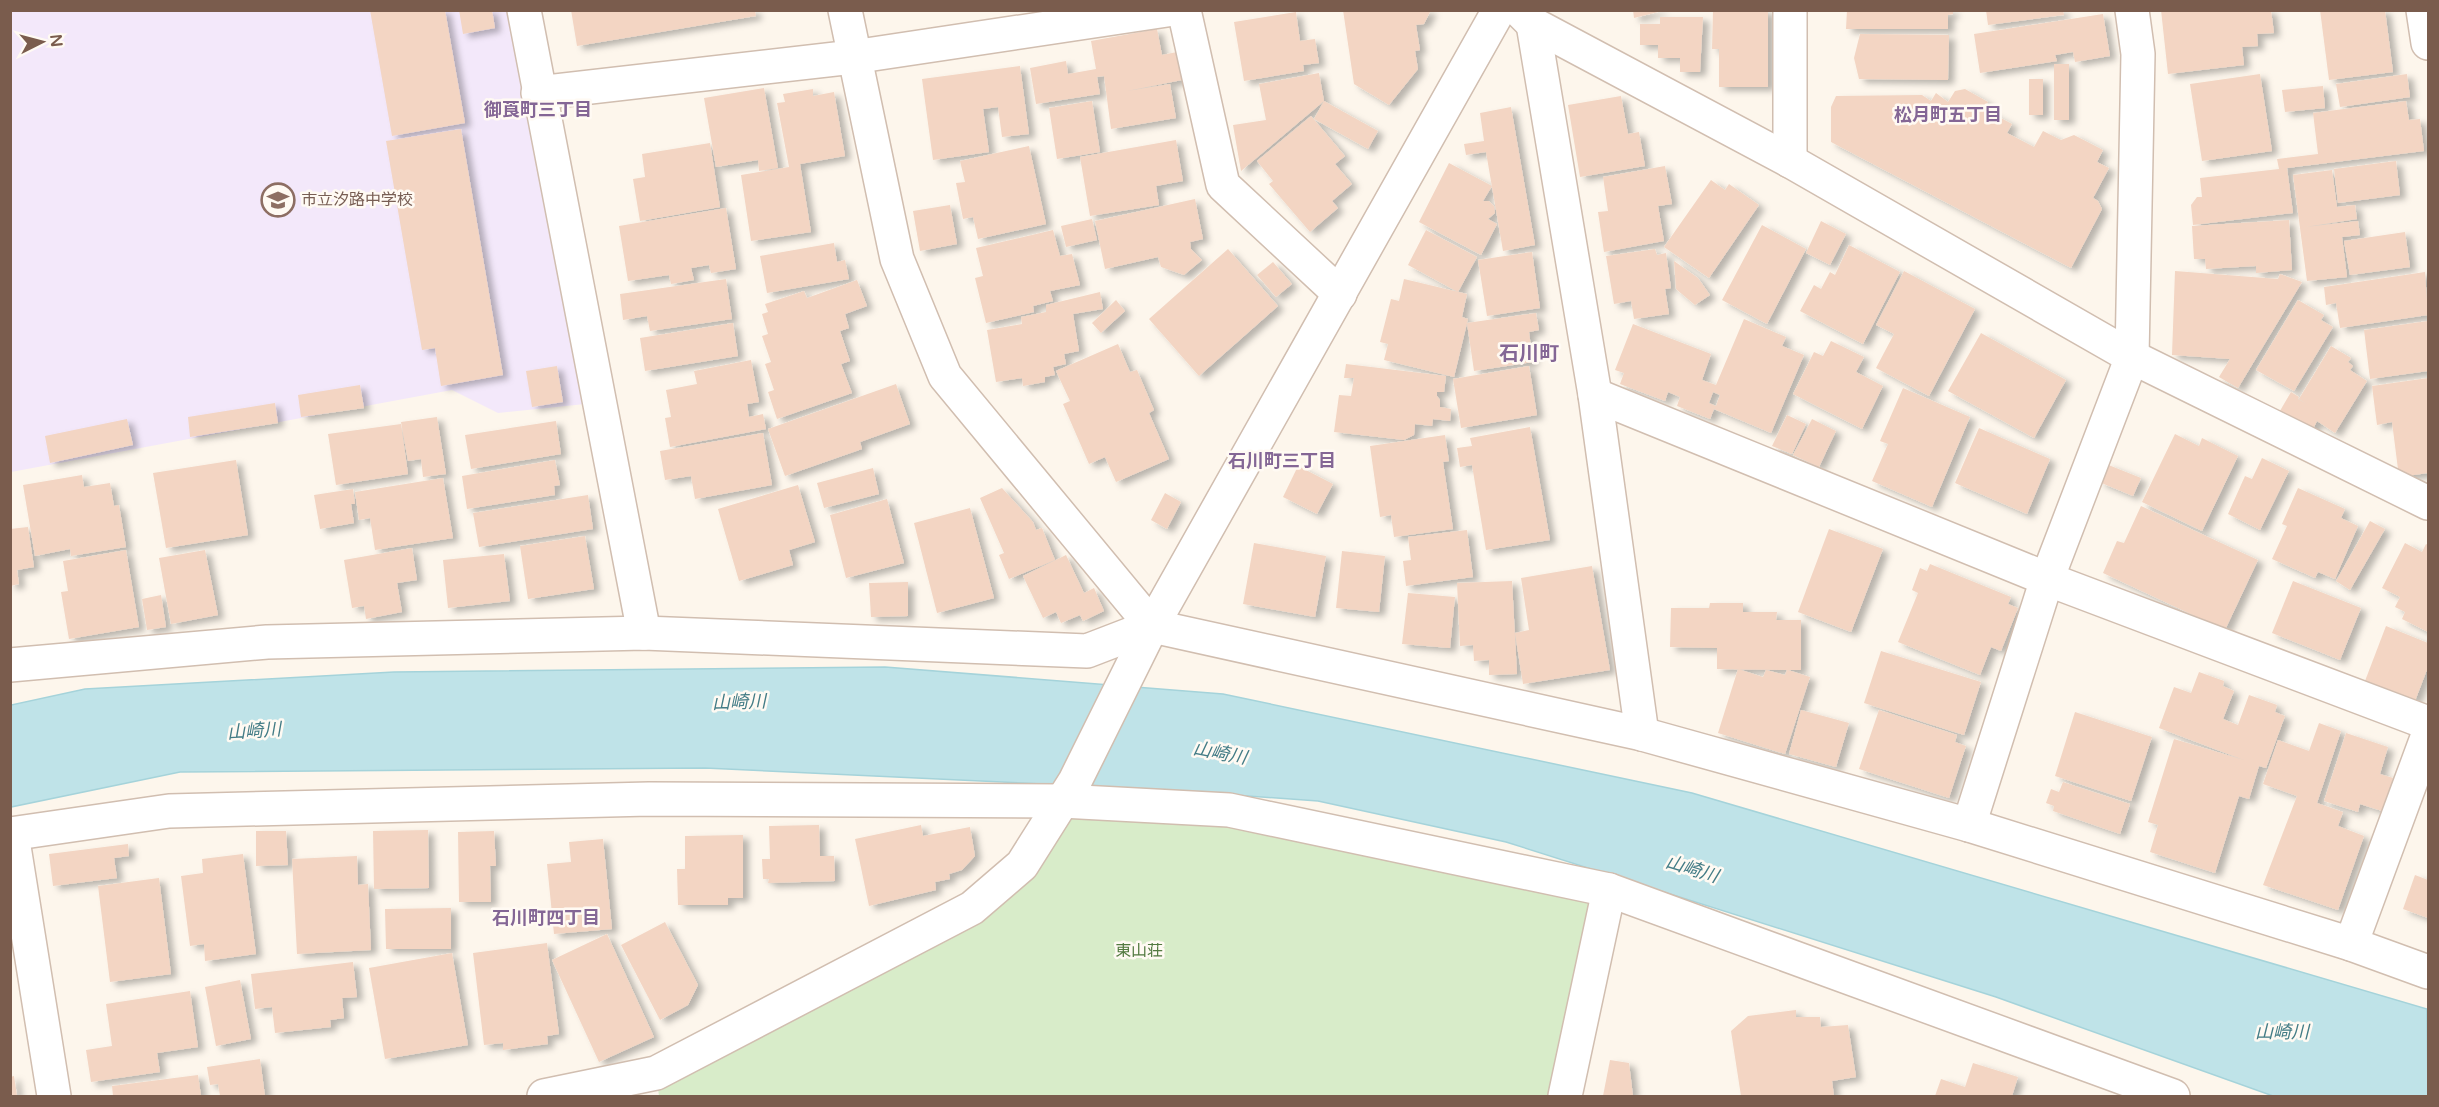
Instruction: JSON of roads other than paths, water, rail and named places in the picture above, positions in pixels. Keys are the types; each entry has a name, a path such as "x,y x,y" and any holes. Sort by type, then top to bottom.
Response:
{"street":[{"path":"524,10 538,93 644,633"},
{"path":"845,10 897,260 945,376 1152,626"},
{"path":"538,93 853,57 1167,10"},
{"path":"1184,10 1223,185 1340,294"},
{"path":"544,1096 658,1085 972,908 1022,865 1069,791 1152,626 1499,10"},
{"path":"1790,160 1791,10"},
{"path":"1968,825 2047,579 2132,357 2139,54 2132,10"},
{"path":"2423,10 2428,43"},
{"path":"1526,17 1790,160 2132,357 2428,503"},
{"path":"1526,17 1595,395 1642,735"},
{"path":"1595,395 2047,579 2428,723"},
{"path":"10,665 267,642 644,633 1087,651 1152,626 1642,735 1968,825 2351,944 2428,972"},
{"path":"2351,944 2428,735"},
{"path":"54,1096 11,834 169,811 1069,791 1229,810 1609,890 2173,1096"},
{"path":"1565,1096 1609,890"}],"water":[{"name":"山崎川","path":"885,667 1223,694 1692,793 2427,1009 2428,1096 2273,1096 1996,997 1506,842 1318,801 1150,789 705,768 180,772 11,807 11,705 85,689 394,672"}],"place":[{"name":"市立汐路中学校","path":"278,200"}],"district":[{"name":"御莨町三丁目","path":"538,110"},
{"name":"松月町五丁目","path":"1948,115"},
{"name":"石川町","path":"1529,354"},
{"name":"石川町三丁目","path":"1282,461"},
{"name":"石川町四丁目","path":"546,918"}],"park label":[{"name":"東山荘","path":"1139,951"}]}
